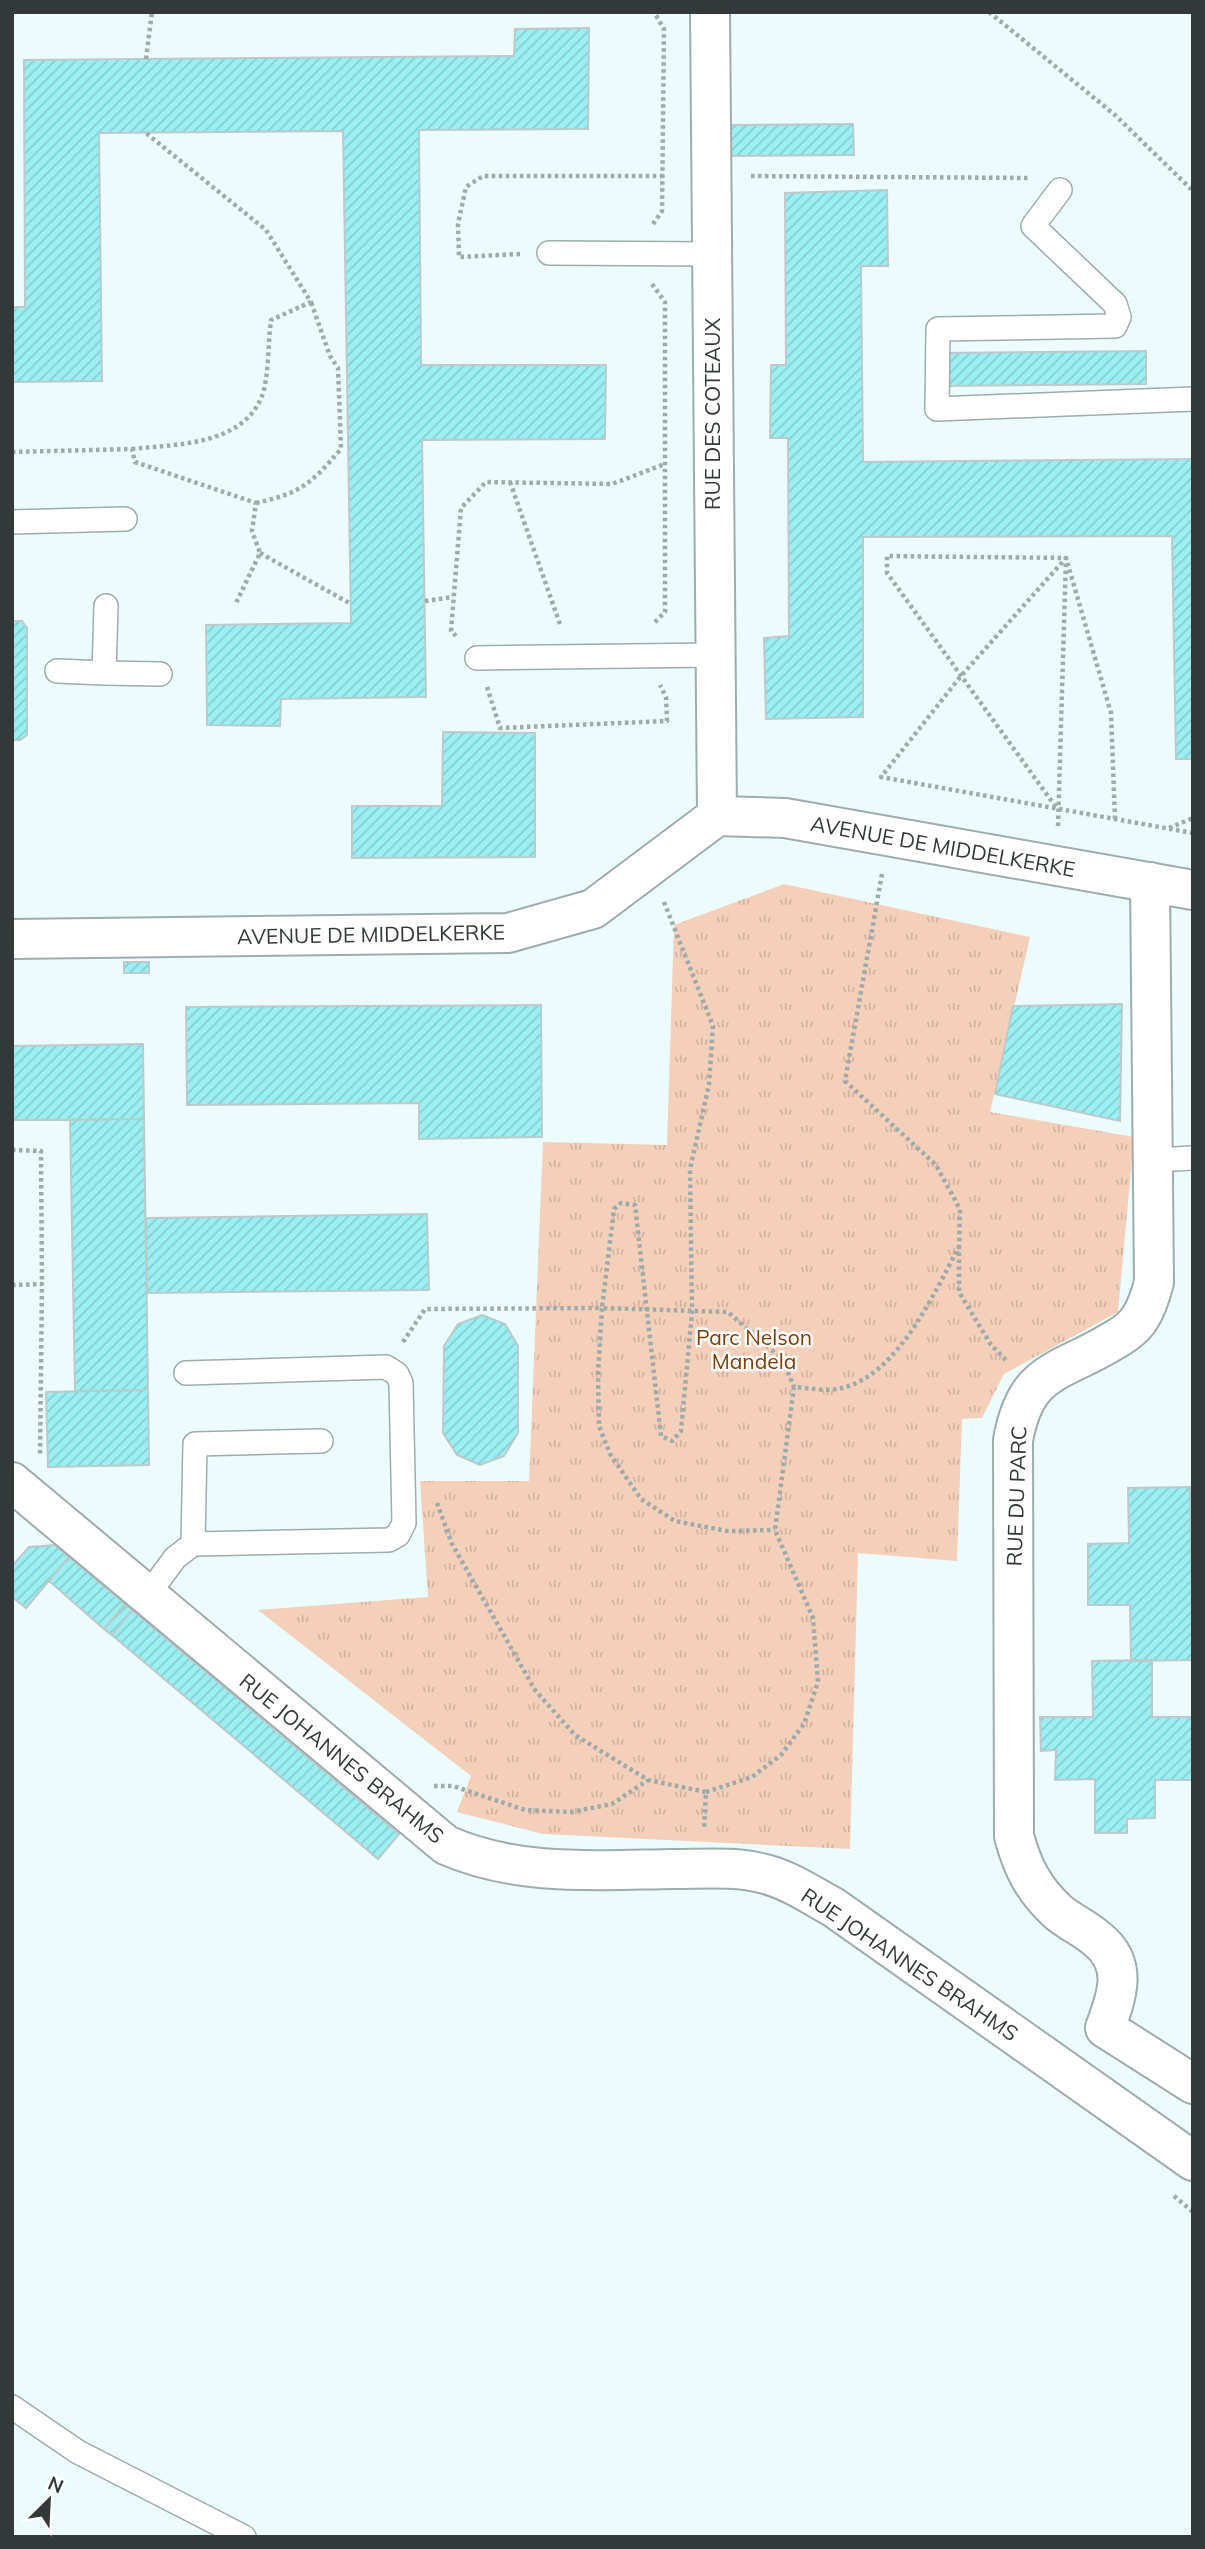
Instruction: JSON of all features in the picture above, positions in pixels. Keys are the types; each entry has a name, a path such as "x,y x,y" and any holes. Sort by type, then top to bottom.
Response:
{"street":[{"name":"RUE DES COTEAUX","path":"710,12 717,816"},
{"name":"AVENUE DE MIDDELKERKE","path":"12,939 508,933 593,909 717,816 785,818 1193,890"},
{"name":"RUE DU PARC","path":"1150,883 1154,1282 1140,1320 1123,1335 1066,1365 1034,1386 1017,1417 1013,1440 1014,1836 1023,1867 1037,1890 1058,1912 1099,1940 1115,1959 1120,1977 1116,1999 1105,2028 1193,2084"},
{"name":"RUE JOHANNES BRAHMS","path":"20,1489 446,1845 503,1864 560,1871 735,1869 766,1874 833,1907 1193,2161"}],"lane":[{"path":"1060,190 1033,226 1115,304 1119,317 1115,326 938,328 937,409 1193,399"},
{"path":"549,253 712,254"},
{"path":"12,522 125,519"},
{"path":"104,673 106,606"},
{"path":"477,658 714,654"},
{"path":"57,671 160,674"},
{"path":"1154,1160 1193,1158"},
{"path":"147,1596 176,1558 193,1544 389,1540 398,1535 404,1523 401,1383 397,1374 386,1367 186,1373"},
{"path":"193,1544 195,1444 321,1441"},
{"path":"12,2407 78,2452 244,2537"}],"path":[{"path":"146,59 152,12"},
{"path":"654,12 664,29 662,211 648,230 643,272 665,302 665,464 665,612 647,631 645,656 666,697 667,721 500,728 477,658 451,631 461,508 486,482 612,484 665,464"},
{"path":"989,12 1115,115 1193,191"},
{"path":"132,449 135,461 256,503 290,496 319,475 341,449 338,368 330,356 311,302 266,230 146,133"},
{"path":"12,452 132,449 201,442 241,425 262,396 271,320 311,302"},
{"path":"510,482 571,656"},
{"path":"256,503 251,531 260,553 351,604"},
{"path":"236,603 260,553"},
{"path":"1058,810 887,573 887,556 1066,558"},
{"path":"1066,558 961,676 881,777 1193,833"},
{"path":"1057,865 1066,558"},
{"path":"1066,558 1111,713 1115,819"},
{"path":"425,601 453,597"},
{"path":"1168,829 1193,818"},
{"path":"890,836 845,1081 936,1166 960,1209 959,1292 991,1345 1034,1386"},
{"path":"650,865 713,1026 709,1084 690,1169 692,1312 681,1431 672,1441 661,1436 635,1205 621,1203 614,1209 603,1308 598,1374 599,1426 610,1454 641,1499 675,1521 727,1531 775,1530"},
{"path":"12,1150 41,1151 41,1451 20,1489"},
{"path":"794,1387 842,1388 883,1367 923,1312 959,1247"},
{"path":"12,1285 43,1284"},
{"path":"386,1367 425,1308 603,1308 728,1312 783,1360 794,1387 775,1530 813,1618 817,1682 804,1724 781,1755 752,1777 705,1792 648,1780 575,1735 535,1690 452,1544 433,1493 402,1465"},
{"path":"394,1804 438,1784 525,1810 571,1812 612,1804 648,1780"},
{"path":"703,1869 705,1792"}],"green space":[{"name":"Parc Nelson Mandela","path":"784,884 1030,937 990,1112 1134,1137 1118,1312 1004,1374 982,1418 962,1419 957,1561 858,1553 850,1849 543,1834 457,1812 471,1776 258,1610 428,1597 420,1481 529,1481 543,1142 667,1145 674,925"}],"building":[{"path":"589,28 588,129 419,130 421,365 606,365 605,439 422,440 426,697 281,699 280,726 207,725 206,625 351,623 343,131 99,133 102,381 12,382 12,307 25,307 24,60 514,56 515,29"},
{"path":"853,124 854,155 728,156 726,125"},
{"path":"887,190 888,266 861,266 863,462 1193,459 1193,759 1176,759 1172,536 863,537 863,717 766,719 764,638 789,636 788,438 770,438 771,365 786,365 785,193"},
{"path":"1146,351 1146,384 939,386 939,353"},
{"path":"12,621 22,621 27,628 27,735 20,740 12,740"},
{"path":"443,732 535,733 535,857 352,858 352,806 442,806"},
{"path":"124,962 149,962 149,973 124,973"},
{"path":"1122,1004 1120,1121 995,1094 1013,1006"},
{"path":"541,1005 542,1137 419,1139 419,1103 187,1105 186,1007"},
{"path":"143,1044 144,1119 12,1120 12,1046"},
{"path":"144,1119 148,1390 75,1391 70,1120"},
{"path":"427,1214 429,1290 147,1293 146,1218"},
{"path":"482,1315 505,1324 518,1346 518,1433 504,1456 480,1465 457,1455 443,1433 444,1346 458,1324"},
{"path":"148,1390 149,1465 48,1467 46,1392"},
{"path":"1190,1487 1193,1660 1131,1661 1130,1605 1088,1605 1088,1544 1129,1543 1128,1488"},
{"path":"55,1545 69,1557 26,1608 12,1597 12,1566 29,1547"},
{"path":"69,1557 125,1604 104,1629 49,1581"},
{"path":"125,1604 132,1610 112,1635 104,1629"},
{"path":"132,1610 399,1834 378,1859 112,1635"},
{"path":"1152,1660 1152,1717 1193,1717 1193,1780 1155,1780 1155,1818 1127,1819 1127,1833 1095,1833 1095,1779 1055,1780 1056,1750 1041,1751 1040,1717 1093,1717 1092,1661"}]}
